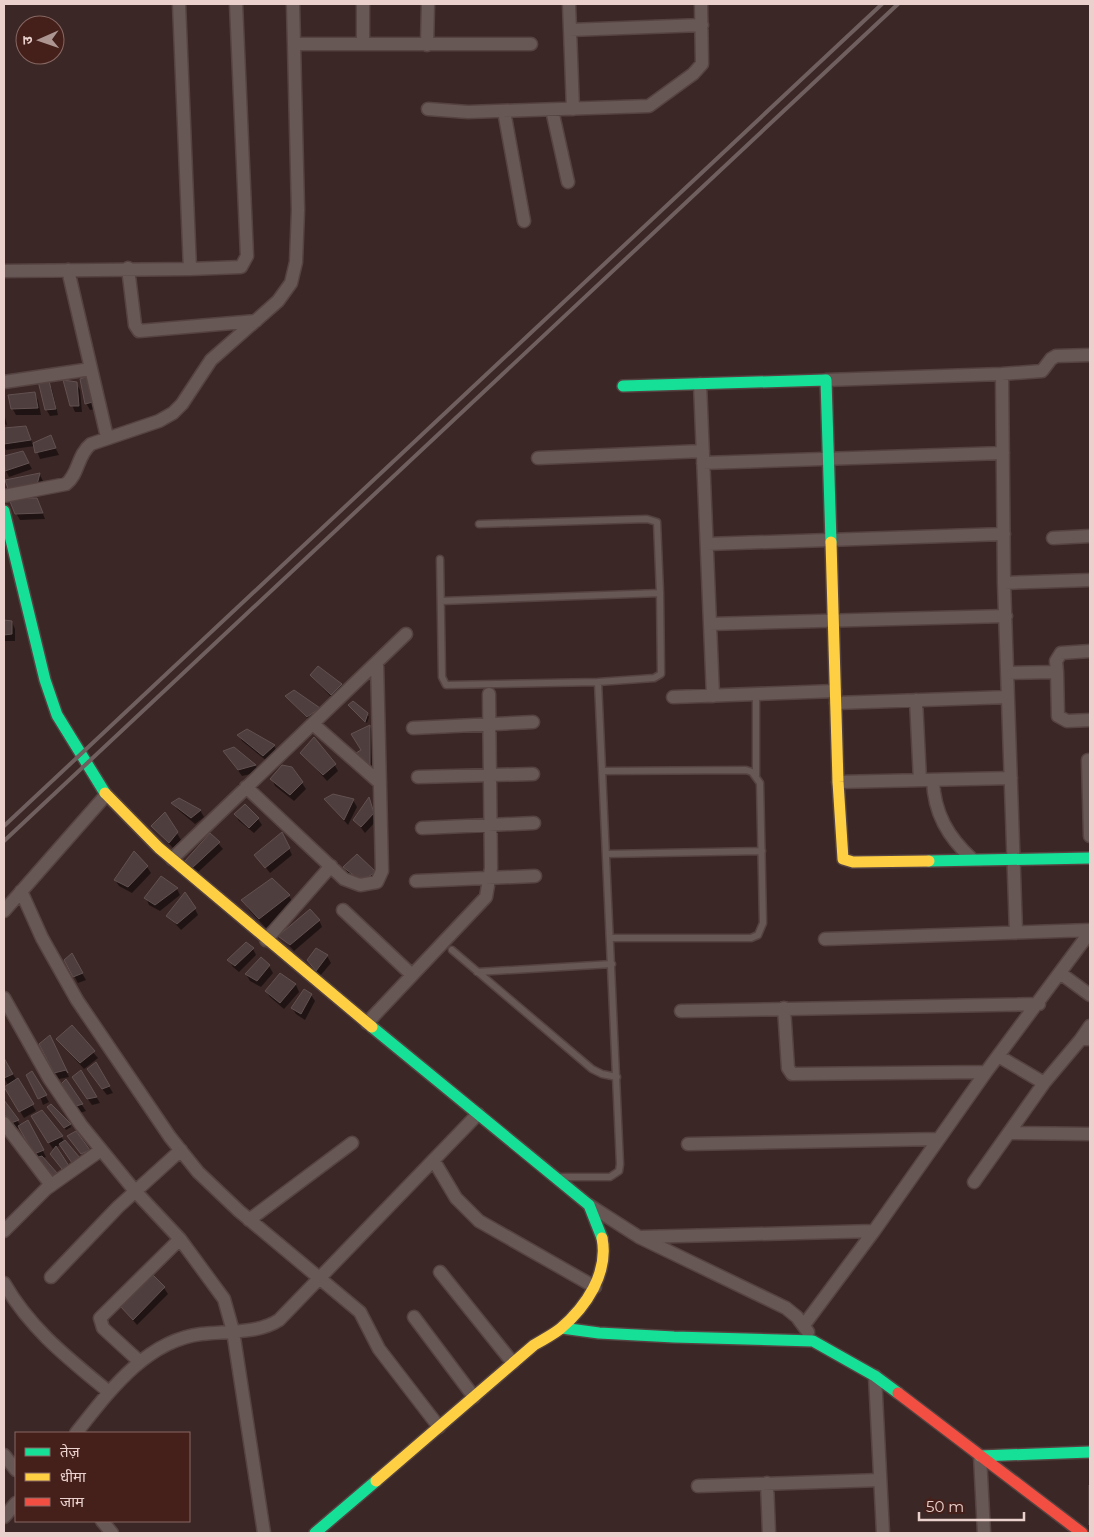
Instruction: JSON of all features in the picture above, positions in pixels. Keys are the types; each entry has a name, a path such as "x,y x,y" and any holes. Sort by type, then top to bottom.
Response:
{"street":[{"path":"179,4 190,269"},
{"path":"4,271 241,267 247,256 236,4"},
{"path":"4,496 66,484 72,479 84,450 107,437 159,421 172,413 182,404 211,360 256,321 278,300 291,284 296,262 298,210 293,4"},
{"path":"362,44 363,4"},
{"path":"427,45 428,4"},
{"path":"569,4 573,109"},
{"path":"428,109 552,110 640,107 657,102 693,74 702,64 700,4"},
{"path":"570,30 702,25"},
{"path":"294,44 531,44"},
{"path":"552,110 568,182"},
{"path":"504,111 524,221"},
{"path":"128,268 135,325 139,331 256,321"},
{"path":"68,270 107,437"},
{"path":"623,386 1002,374 1042,371 1051,359 1056,356 1090,355"},
{"path":"4,382 91,369"},
{"path":"1002,374 1004,583 1016,932"},
{"path":"826,380 838,782 842,854 847,862 1090,858"},
{"path":"700,384 713,696"},
{"path":"538,458 703,457 828,459 1003,453"},
{"path":"4,511 45,680 56,715 106,795 129,820 266,940 589,1205 639,1237 786,1308 804,1325 813,1341"},
{"path":"707,544 1004,534"},
{"path":"1054,538 1090,536"},
{"path":"1004,583 1090,580"},
{"path":"710,624 1006,616"},
{"path":"172,859 406,634"},
{"path":"1090,651 1062,653 1056,661 1058,716 1067,721 1090,720"},
{"path":"246,787 350,883 360,885 377,882 380,877 380,783 377,662"},
{"path":"1008,673 1056,672"},
{"path":"367,1023 486,897 490,878 489,694"},
{"path":"673,697 756,694 916,700 1008,697"},
{"path":"916,700 926,780 946,829 956,844 972,859"},
{"path":"413,728 534,722"},
{"path":"312,724 380,783"},
{"path":"1088,760 1090,836"},
{"path":"418,777 533,774"},
{"path":"838,782 1011,778"},
{"path":"4,911 106,795"},
{"path":"422,828 534,823"},
{"path":"266,940 331,866"},
{"path":"416,882 535,876"},
{"path":"21,891 42,938 77,1000 134,1086 198,1172 249,1220 360,1312 379,1349 439,1427"},
{"path":"342,910 412,975"},
{"path":"825,939 1090,931"},
{"path":"804,1325 874,1231 986,1072 1000,1057 1039,1004 1090,931"},
{"path":"1060,974 1090,995"},
{"path":"4,998 49,1078 81,1125 135,1191 180,1239 224,1299 232,1331 264,1533"},
{"path":"681,1010 1039,1004"},
{"path":"784,1008 788,1068 792,1074 986,1072"},
{"path":"974,1182 1044,1083 1086,1039 1090,1026"},
{"path":"1000,1057 1044,1083"},
{"path":"77,1432 109,1392 140,1362 161,1347 189,1336 232,1331 274,1323 478,1114"},
{"path":"4,1123 51,1185"},
{"path":"1009,1133 1090,1134"},
{"path":"688,1144 938,1139"},
{"path":"249,1220 352,1143"},
{"path":"4,1231 51,1185 102,1150"},
{"path":"52,1277 135,1191 181,1150"},
{"path":"434,1161 456,1198 479,1221 595,1287"},
{"path":"315,1533 534,1345 562,1328 595,1287 604,1263 604,1248 598,1224 589,1205"},
{"path":"639,1237 874,1231"},
{"path":"140,1362 103,1328 100,1318 180,1239"},
{"path":"440,1272 513,1363"},
{"path":"4,1283 17,1306 35,1328 57,1350 109,1392"},
{"path":"414,1318 474,1397"},
{"path":"562,1328 637,1335 813,1341 836,1352 875,1376 1082,1533"},
{"path":"875,1376 884,1533"},
{"path":"980,1456 1090,1452"},
{"path":"4,1455 15,1469"},
{"path":"980,1456 984,1533"},
{"path":"698,1486 880,1480"},
{"path":"767,1483 769,1533"},
{"path":"4,1517 15,1504"},
{"path":"103,1522 112,1533"}],"lane":[{"path":"440,558 442,677 446,685 598,682 654,678 661,674 659,528 653,520 479,524"},
{"path":"441,601 660,593"},
{"path":"555,1177 610,1177 619,1170 617,1077 598,682"},
{"path":"611,938 751,938 758,936 763,924 760,783 755,770 756,694"},
{"path":"603,772 746,770 757,776"},
{"path":"607,854 762,851"},
{"path":"452,950 592,1069 602,1074 617,1077"},
{"path":"477,972 612,964"}],"building":[{"path":"88,376 93,402 85,404 80,379"},
{"path":"63,380 77,382 79,406 70,406"},
{"path":"38,381 49,381 56,409 45,410"},
{"path":"35,392 38,408 11,409 8,395"},
{"path":"26,426 31,440 4,444 4,428"},
{"path":"51,435 56,448 35,453 33,443"},
{"path":"23,451 29,463 5,471 4,456"},
{"path":"40,473 37,485 8,489 5,480"},
{"path":"37,498 43,513 15,514 9,499"},
{"path":"4,620 12,621 12,634 4,635"},
{"path":"318,666 342,684 331,695 310,675"},
{"path":"294,690 320,708 307,717 285,696"},
{"path":"353,701 368,713 365,722 348,705"},
{"path":"370,725 370,769 356,753 361,750 351,734"},
{"path":"247,729 275,745 263,756 237,735"},
{"path":"314,737 336,764 323,775 300,753"},
{"path":"234,747 256,765 238,770 223,751"},
{"path":"282,765 292,767 303,782 290,795 270,779"},
{"path":"333,794 354,799 344,820 324,799"},
{"path":"369,797 374,813 361,827 353,820"},
{"path":"179,798 201,810 191,818 171,803"},
{"path":"245,804 259,818 249,828 234,814"},
{"path":"165,812 178,832 169,843 151,826"},
{"path":"282,832 290,848 265,868 254,855"},
{"path":"210,833 220,842 191,869 185,861"},
{"path":"134,851 148,866 128,887 114,880"},
{"path":"357,854 376,872 361,881 343,867"},
{"path":"161,876 178,888 155,905 144,898"},
{"path":"272,878 290,895 259,919 241,900"},
{"path":"185,892 196,908 177,924 166,916"},
{"path":"310,909 320,920 290,945 278,936"},
{"path":"246,942 254,948 235,966 227,960"},
{"path":"316,948 328,955 316,971 307,960"},
{"path":"72,953 83,973 73,977 64,960"},
{"path":"261,957 270,965 257,981 245,974"},
{"path":"280,973 296,984 280,1003 265,991"},
{"path":"304,989 312,994 301,1014 291,1008"},
{"path":"72,1025 95,1051 80,1063 56,1039"},
{"path":"50,1035 68,1073 66,1070 54,1073 39,1044"},
{"path":"4,1058 13,1074 4,1078"},
{"path":"96,1062 110,1086 102,1089 87,1069"},
{"path":"81,1070 97,1097 87,1099 72,1077"},
{"path":"32,1071 47,1095 38,1099 26,1075"},
{"path":"18,1078 34,1104 19,1112 4,1087"},
{"path":"66,1079 83,1104 76,1106 60,1085"},
{"path":"4,1100 19,1120 11,1123 4,1114"},
{"path":"51,1104 71,1124 64,1128 47,1107"},
{"path":"42,1110 63,1136 48,1143 31,1116"},
{"path":"28,1120 44,1150 34,1154 18,1126"},
{"path":"76,1131 90,1150 81,1154 67,1136"},
{"path":"65,1140 80,1158 72,1163 59,1144"},
{"path":"56,1146 69,1166 62,1169 50,1154"},
{"path":"42,1156 58,1174 51,1178 35,1158"},
{"path":"152,1274 165,1287 133,1320 120,1306"},
{"path":"1090,1485 1090,1525 1089,1525"}],"railway":[{"path":"4,826 882,4"},
{"path":"4,841 898,4"}],"traffic: fast":[{"path":"623,386 826,380 831,542"},
{"path":"4,511 45,680 57,715 105,793"},
{"path":"929,861 1090,858"},
{"path":"372,1027 589,1205 602,1238"},
{"path":"562,1328 599,1333 674,1337 813,1341 875,1376 898,1393"},
{"path":"980,1456 1090,1452"},
{"path":"315,1533 376,1481"}],"traffic: slow":[{"path":"831,542 838,782 843,859 853,862 929,861"},
{"path":"105,793 159,848 372,1027"},
{"path":"376,1481 534,1345 557,1331 570,1320 587,1300 599,1276 602,1264 602,1238"}],"traffic: jam":[{"path":"898,1393 1082,1533"}]}
